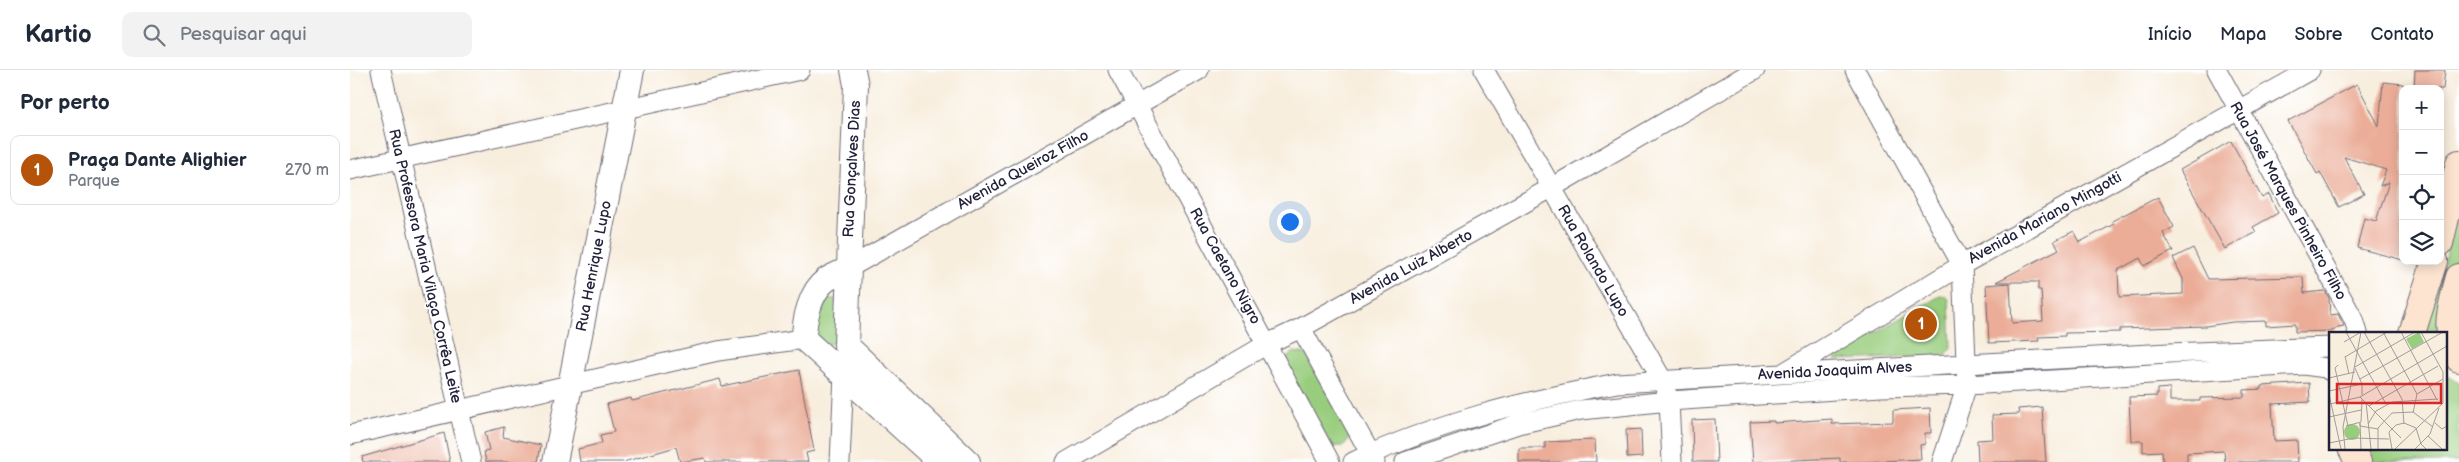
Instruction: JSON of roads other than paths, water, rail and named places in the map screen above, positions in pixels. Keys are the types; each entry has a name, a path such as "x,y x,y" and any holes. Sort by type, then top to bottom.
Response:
{"main road":[{"path":"2444,226 2459,163"},
{"path":"2412,332 2434,265"},
{"path":"2459,277 2449,315 2450,343 2459,359"},
{"path":"2446,362 2459,368"}],"street":[{"name":"Rua Professora Maria Vilaça Corrêa Leite","path":"381,70 471,462"},
{"name":"Rua Henrique Lupo","path":"556,462 632,70"},
{"path":"350,170 800,70"},
{"name":"Rua Gonçalves Dias","path":"846,345 856,85 853,70"},
{"name":"Rua Caetano Nigro","path":"1118,70 1330,462"},
{"name":"Avenida Queiroz Filho","path":"848,269 1198,70"},
{"name":"Rua Rolando Lupo","path":"1484,70 1663,381 1669,401 1672,462"},
{"name":"Avenida Luiz Alberto","path":"1066,462 1267,344 1301,328 1551,188 1755,70"},
{"path":"1855,70 1962,265 1968,365 1967,385 1942,462"},
{"name":"Rua José Marques Pinheiro Filho","path":"2217,70 2354,320 2358,332"},
{"name":"Avenida Mariano Mingotti","path":"1784,373 1962,265 2310,70"},
{"path":"804,339 808,310 817,292 825,281 848,269"},
{"path":"1301,328 1373,458"},
{"path":"350,435 718,351 804,339 934,452 968,462"},
{"path":"826,358 837,354 846,345 934,452"},
{"name":"Avenida Joaquim Alves","path":"1352,462 1373,458 1450,422 1544,397 1616,383 2169,353 2329,348"},
{"name":"Avenida Joaquim Alves","path":"1405,462 1518,424 1581,410 1669,401 1881,387 1967,385 2304,365 2326,368 2329,370"},
{"path":"840,462 844,374"}],"place":[{"name":"Praça Dante Alighier","path":"1921,324"}]}
